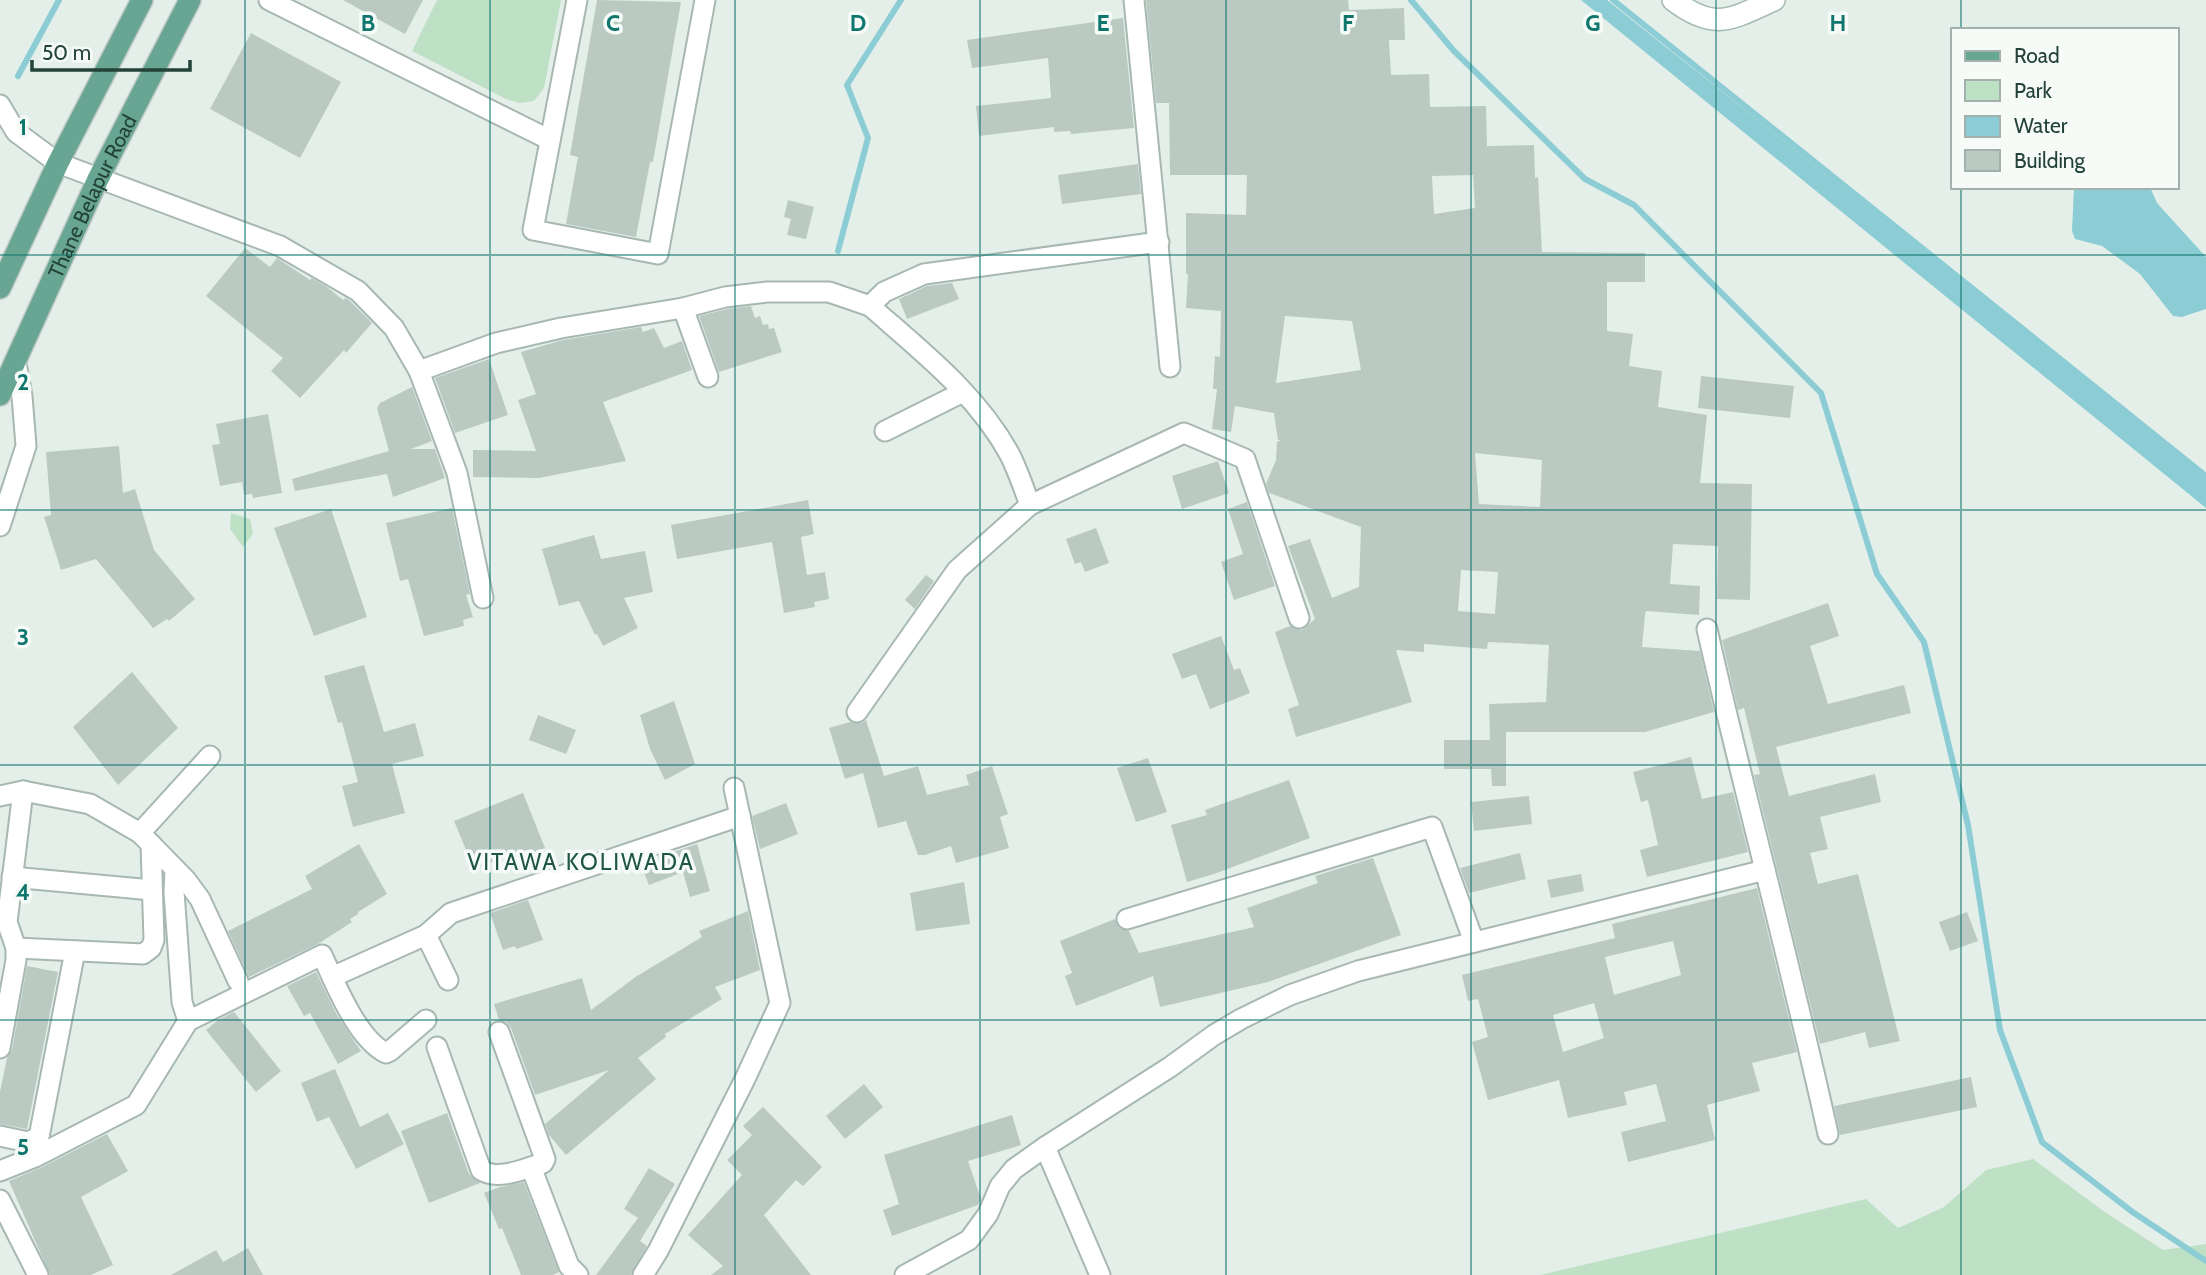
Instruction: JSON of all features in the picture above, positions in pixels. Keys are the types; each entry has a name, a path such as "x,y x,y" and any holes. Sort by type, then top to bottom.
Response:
{"main road":[{"name":"Thane Belapur Road","path":"0,288 58,163 142,0"},
{"name":"Thane Belapur Road","path":"0,395 98,179 190,0"},
{"path":"1673,0 1689,12 1714,21 1736,17 1774,0"}],"street":[{"path":"270,0 550,140"},
{"path":"577,0 533,230 657,254 705,0"},
{"path":"1135,0 1170,367"},
{"path":"0,105 16,132 58,163 280,246 358,291 394,328 419,371 457,473 483,598"},
{"path":"870,306 884,292 924,274 1159,242"},
{"path":"419,371 509,340 561,328 683,308 725,297 767,292 829,292 870,306 974,403 1010,455 1030,505"},
{"path":"683,308 708,377"},
{"path":"0,526 26,446 16,363"},
{"path":"885,431 963,392"},
{"path":"857,712 957,570 1030,505 1184,433 1245,459 1299,618"},
{"path":"1707,629 1828,1134"},
{"path":"16,948 143,954 151,948 154,940 152,890 146,838 210,756"},
{"path":"643,1275 658,1251 746,1079 780,1003 734,788"},
{"path":"0,1048 16,960 16,948 7,922 23,791"},
{"path":"0,796 23,791 90,804 146,838 201,899 238,981"},
{"path":"332,977 426,935 451,913 740,816"},
{"path":"1127,919 1432,827 1474,942"},
{"path":"905,1275 970,1240 988,1214 1000,1186 1014,1169 1241,1019 1290,995 1358,971 1765,870"},
{"path":"175,871 181,988 188,1021"},
{"path":"12,877 152,890"},
{"path":"426,935 448,980"},
{"path":"6,1169 9,1138 28,1142 39,1137 75,951"},
{"path":"6,1169 136,1105 188,1021 322,955 364,1033 379,1050 386,1053 426,1020"},
{"path":"438,1046 481,1170 488,1175 498,1175 531,1167 545,1159 499,1032"},
{"path":"1045,1147 1100,1275"},
{"path":"531,1167 569,1266 578,1275"},
{"path":"0,1200 6,1207 38,1275"}],"green space":[{"path":"437,0 561,0 544,88 534,101 519,103 506,99 412,51"},
{"path":"231,513 250,519 253,534 243,547 230,529"},
{"path":"2033,1159 2102,1210 2163,1250 2206,1244 2206,1275 1540,1275 1866,1199 1898,1228 1944,1207 1986,1170"}],"water":[{"path":"1581,0 1607,0 2206,477 2206,508"},
{"path":"2074,189 2151,189 2157,203 2206,257 2206,309 2182,317 2173,316 2140,274 2102,246 2075,239 2072,231"}],"building":[{"path":"343,0 423,0 405,34"},
{"path":"597,0 681,2 653,162 650,162 636,237 566,224 578,157 570,155"},
{"path":"1146,0 1348,0 1349,10 1404,8 1405,40 1389,40 1391,75 1429,74 1430,107 1486,106 1487,146 1534,145 1542,252 1645,253 1645,282 1607,282 1607,331 1633,334 1629,366 1662,371 1658,407 1707,415 1700,483 1752,484 1750,600 1717,599 1718,546 1673,544 1670,584 1700,586 1699,615 1646,611 1645,615 1642,647 1700,651 1714,712 1645,732 1506,732 1506,786 1492,786 1491,769 1444,769 1444,740 1490,740 1489,704 1546,702 1549,645 1488,642 1487,649 1424,644 1424,652 1396,650 1412,702 1296,737 1288,709 1299,705 1275,632 1290,626 1302,630 1315,619 1288,546 1310,539 1332,598 1359,587 1361,527 1269,493 1266,484 1276,460 1277,442 1281,440 1278,440 1274,413 1235,406 1231,432 1212,429 1217,389 1213,389 1215,356 1220,357 1221,311 1186,308 1186,213 1246,215 1247,175 1170,175 1169,103 1156,103","holes":["1473,175 1475,208 1434,214 1432,176","1285,316 1352,321 1361,370 1276,383","1475,453 1542,460 1540,507 1479,504","1461,570 1498,572 1495,614 1458,611"]},
{"path":"1123,18 1134,128 1071,134 1070,131 1054,132 1054,127 979,136 976,106 1051,98 1048,58 972,68 967,40"},
{"path":"251,33 341,82 300,158 210,109"},
{"path":"1138,164 1141,194 1062,204 1058,175"},
{"path":"788,200 814,207 806,239 787,235 791,219 784,217"},
{"path":"245,248 270,267 277,258 310,280 312,278 327,287 343,300 346,298 372,323 300,398 271,371 283,358 206,296"},
{"path":"952,283 959,299 907,319 899,299 927,286"},
{"path":"751,306 755,318 760,316 763,325 768,324 769,329 774,328 782,352 719,372 699,316"},
{"path":"641,327 643,332 654,328 664,348 682,341 692,370 603,402 626,461 539,478 473,477 473,450 536,451 518,400 536,394 521,352 563,340"},
{"path":"489,359 508,415 455,433 435,378"},
{"path":"1701,376 1794,386 1790,418 1698,408"},
{"path":"412,387 432,441 411,449 435,449 445,478 393,497 387,474 295,491 292,479 389,451 377,408 380,403"},
{"path":"268,414 282,493 253,498 252,494 244,495 242,482 220,486 212,445 220,444 216,424"},
{"path":"119,446 123,493 135,489 154,550 195,599 169,621 167,619 153,628 96,559 61,570 44,517 51,515 46,452"},
{"path":"1218,461 1229,493 1182,509 1172,476"},
{"path":"808,500 814,534 801,537 807,575 825,572 829,599 814,602 815,607 784,613 772,542 677,559 671,525"},
{"path":"1247,502 1275,586 1234,600 1221,562 1243,554 1228,509"},
{"path":"452,508 470,594 466,595 473,617 463,620 464,626 424,636 408,579 400,581 386,523"},
{"path":"331,509 367,617 314,636 274,528"},
{"path":"1096,528 1109,563 1085,572 1081,562 1075,564 1066,539"},
{"path":"594,535 601,559 645,551 653,592 624,598 638,628 603,646 579,601 559,606 542,549"},
{"path":"926,575 934,581 915,609 905,600"},
{"path":"1828,603 1839,636 1810,646 1828,704 1904,685 1911,713 1776,747 1789,796 1875,774 1881,802 1820,817 1828,849 1810,853 1818,884 1858,874 1900,1041 1869,1048 1865,1032 1820,1044 1754,775 1760,774 1744,708 1738,710 1722,640"},
{"path":"1221,636 1234,670 1240,668 1250,693 1210,709 1196,674 1182,679 1172,654"},
{"path":"364,665 384,732 415,723 424,756 392,764 405,813 353,827 342,786 358,782 342,722 338,723 324,676"},
{"path":"132,672 178,728 118,785 73,727"},
{"path":"674,701 695,764 665,780 650,749 640,715"},
{"path":"538,715 576,730 566,754 529,740"},
{"path":"866,720 884,776 918,766 927,795 969,785 966,775 992,766 1008,814 1000,817 1009,848 956,863 951,846 918,855 906,821 878,828 863,773 845,779 829,728"},
{"path":"1691,757 1702,799 1733,792 1748,852 1647,877 1640,850 1658,845 1648,800 1641,802 1633,772"},
{"path":"1148,758 1167,812 1136,822 1117,768"},
{"path":"1289,780 1310,838 1187,882 1171,825 1207,815 1205,810"},
{"path":"523,793 545,848 529,854 527,850 474,869 454,821"},
{"path":"1529,796 1532,824 1474,831 1471,802"},
{"path":"786,803 798,834 760,849 752,816"},
{"path":"359,844 387,894 358,912 350,919 352,922 318,944 249,977 228,931 312,889 305,876"},
{"path":"697,844 710,891 690,897 683,872 649,885 640,863"},
{"path":"1520,853 1526,879 1469,893 1460,868"},
{"path":"1373,858 1401,935 1268,982 1160,1007 1153,976 1076,1006 1065,976 1072,973 1060,941 1115,919 1119,928 1129,931 1139,953 1254,927 1247,908 1318,883 1315,876"},
{"path":"1581,874 1584,891 1551,898 1547,880"},
{"path":"964,882 970,924 916,931 910,893"},
{"path":"1757,888 1797,1052 1752,1063 1760,1091 1707,1105 1715,1140 1628,1162 1621,1132 1666,1121 1656,1084 1624,1092 1627,1105 1568,1118 1559,1080 1488,1100 1472,1042 1488,1037 1478,999 1468,1001 1462,975 1615,938 1612,924","holes":["1673,941 1681,975 1614,995 1605,957","1594,1003 1604,1038 1563,1052 1553,1015"]},
{"path":"528,900 543,940 516,949 515,946 503,950 490,913"},
{"path":"748,911 760,970 715,987 722,999 665,1034 666,1037 638,1058 656,1079 566,1155 549,1135 545,1124 609,1070 535,1095 511,1028 506,1022 499,1020 494,1004 582,978 591,1010 637,976 702,937 699,931"},
{"path":"1967,912 1978,941 1950,951 1939,922"},
{"path":"27,966 58,972 27,1129 0,1124 0,1092 7,1058 12,1050"},
{"path":"316,972 337,1015 361,1051 338,1064 310,1013 304,1016 287,986"},
{"path":"234,1012 281,1071 256,1092 206,1030"},
{"path":"335,1069 360,1127 388,1113 404,1144 356,1169 329,1117 317,1122 301,1083"},
{"path":"1971,1077 1977,1107 1840,1135 1834,1106"},
{"path":"864,1084 883,1107 845,1139 826,1116"},
{"path":"763,1107 822,1167 803,1186 796,1180 764,1215 811,1275 711,1275 723,1266 688,1235 742,1175 727,1160 752,1135 743,1126"},
{"path":"447,1113 469,1174 480,1183 429,1203 401,1131"},
{"path":"1012,1115 1021,1145 968,1161 981,1199 978,1205 892,1236 883,1210 899,1204 884,1155"},
{"path":"107,1134 128,1171 81,1197 113,1265 91,1275 50,1275 9,1181"},
{"path":"649,1168 675,1184 640,1241 647,1246 631,1275 596,1275 638,1218 624,1209"},
{"path":"524,1182 559,1272 553,1275 521,1275 484,1193"},
{"path":"248,1248 263,1275 171,1275 216,1250 223,1262"}],"waterway":[{"path":"18,76 59,0"},
{"path":"838,251 868,138 847,85 901,0"},
{"path":"1411,0 1454,51 1585,179 1634,205 1821,393 1877,574 1924,642 1968,825 2000,1030 2042,1142 2134,1213 2206,1261"},
{"path":"1613,0 2206,476"}],"district":[{"name":"VITAWA KOLIWADA","path":"581,862"}]}
